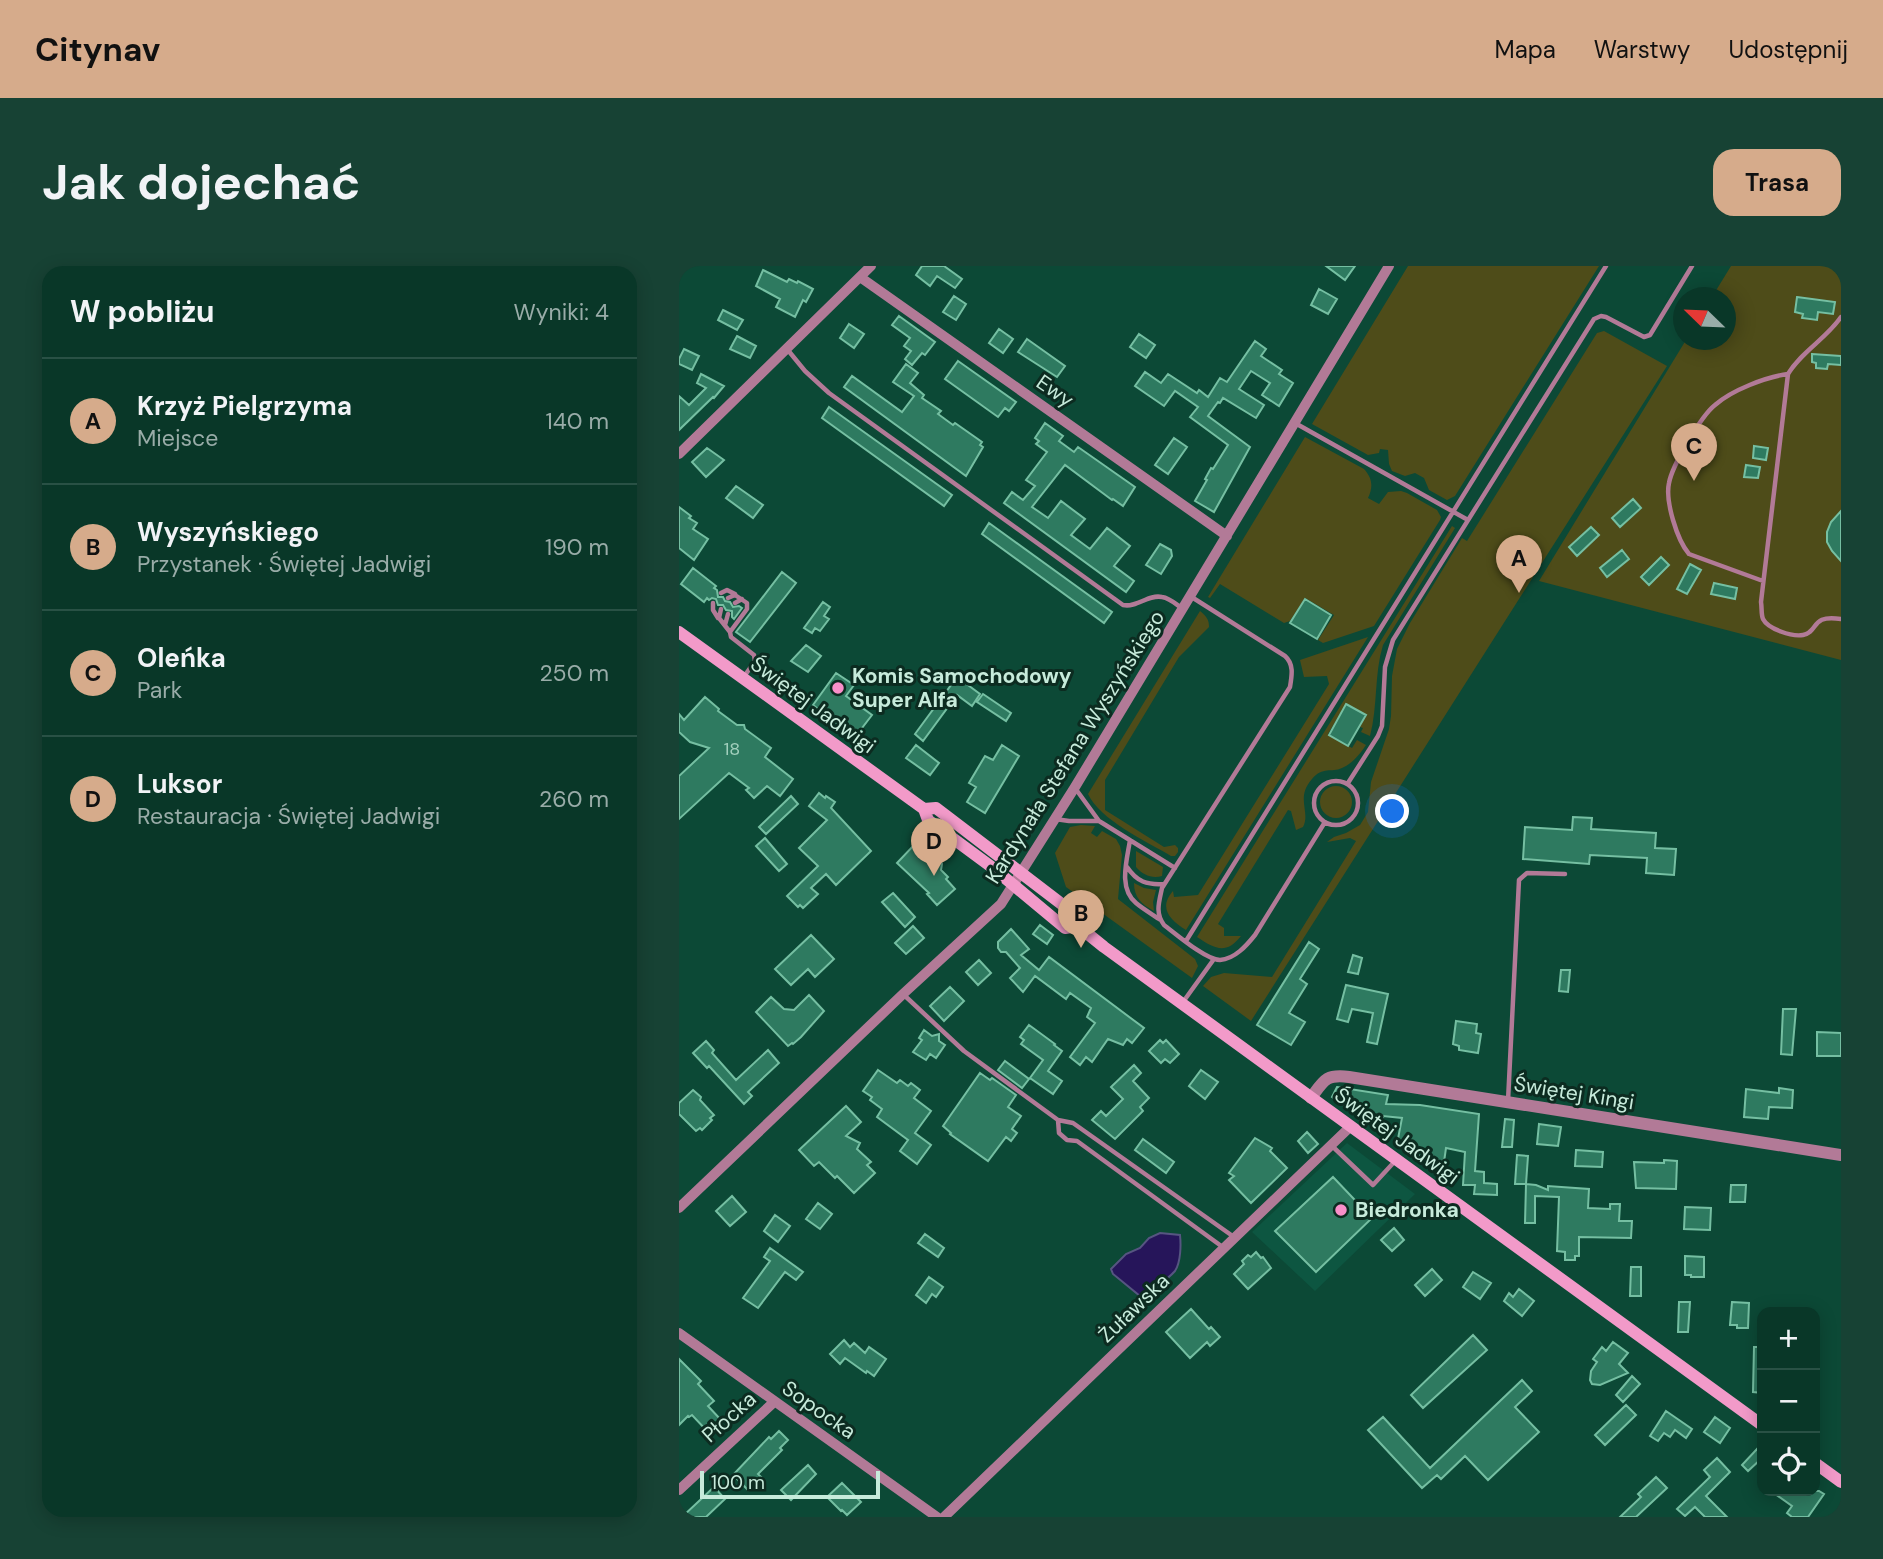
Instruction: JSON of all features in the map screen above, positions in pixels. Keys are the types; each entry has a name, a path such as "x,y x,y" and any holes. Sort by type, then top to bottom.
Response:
{"main road":[{"name":"Świętej Jadwigi","path":"679,632 924,809 928,820 993,868 1065,928 1078,926"},
{"name":"Świętej Jadwigi","path":"924,809 936,808 1076,915 1078,926 1757,1421"},
{"path":"1820,1467 1841,1482"}],"street":[{"path":"679,454 871,266"},
{"name":"Kardynała Stefana Wyszyńskiego","path":"679,1208 1001,904 1075,787 1389,266"},
{"name":"Ewy","path":"860,277 1227,536"},
{"name":"Świętej Kingi","path":"1311,1098 1324,1081 1335,1075 1841,1154"},
{"name":"Żuławska","path":"944,1517 1351,1126"},
{"name":"Sopocka","path":"679,1333 937,1517"},
{"name":"Płocka","path":"679,1490 774,1402"}],"lane":[{"path":"1187,941 1606,266"},
{"path":"1348,783 1382,726 1385,667 1393,639 1594,319 1606,317 1644,337 1650,335 1692,266"},
{"path":"1841,317 1804,352 1788,374 1763,581 1762,617 1775,629 1803,635 1821,620 1829,617 1841,618"},
{"path":"787,348 805,371 829,393 1123,605 1130,606 1153,597 1162,597 1183,608"},
{"path":"1763,581 1689,554 1679,539 1668,490 1669,480 1705,415 1715,405 1759,382 1788,374"},
{"path":"1294,423 1468,520"},
{"path":"721,593 727,590 747,603 747,609 730,632"},
{"path":"728,598 735,595"},
{"path":"1160,920 1157,907 1165,884 1290,687 1292,676 1289,659 1190,596"},
{"path":"735,603 742,599"},
{"path":"713,603 713,610 731,637 754,655 755,661 742,678"},
{"path":"719,618 721,609"},
{"path":"725,625 728,614"},
{"path":"1334,780 1348,783 1359,801 1355,814 1351,820 1338,825 1325,822 1315,811 1314,798 1317,791 1334,780"},
{"path":"1075,787 1099,821 1175,868"},
{"path":"1055,819 1099,821"},
{"path":"1130,840 1125,883 1134,902 1214,959 1228,958 1245,947 1255,935 1325,822"},
{"path":"1127,866 1133,876 1146,884 1165,884"},
{"path":"1508,1102 1519,880 1527,873 1565,874"},
{"path":"1182,1003 1214,959"},
{"path":"903,994 964,1051 1058,1120 1073,1123 1235,1238"},
{"path":"1058,1120 1059,1133 1067,1140 1077,1141 1224,1248"},
{"path":"1331,1145 1373,1185 1397,1159"}],"shaded area":[{"path":"1408,266 1599,266 1455,496 1447,500 1429,490 1424,478 1415,473 1405,476 1392,471 1388,450 1380,449 1379,453 1368,455 1312,424"},
{"path":"1731,266 1841,266 1841,660 1539,581 1680,350 1736,350 1736,287 1718,287"},
{"path":"1604,331 1667,366 1251,1021 1203,986 1211,977 1224,973 1272,977 1356,841 1350,838 1327,842 1360,825 1368,812 1371,782 1389,729 1392,676 1397,649 1462,538 1467,541 1597,333"},
{"path":"1305,437 1364,469 1371,483 1368,498 1379,504 1388,492 1401,491 1437,510 1441,517 1374,626 1323,643 1318,640 1334,615 1305,598 1290,621 1284,623 1220,584 1210,598 1208,597"},
{"path":"1452,526 1455,528 1383,645 1370,736 1361,732 1363,728 1360,727 1366,715 1346,704 1328,734 1352,748 1357,740 1366,745 1346,766 1320,772 1312,779 1305,792 1303,827 1296,830 1291,811 1288,810 1218,924 1224,928 1224,936 1241,936 1225,948 1203,941 1197,937"},
{"path":"1200,611 1207,618 1209,627 1179,657 1105,780 1105,810 1164,847 1175,845 1178,852 1171,856 1113,821 1094,804 1088,794"},
{"path":"1368,637 1186,930 1168,913 1166,903 1169,897 1173,891 1174,897 1198,895 1329,684 1327,676 1304,677 1300,660"},
{"path":"1336,786 1347,791 1352,802 1347,813 1336,818 1325,813 1320,802 1325,791"},
{"path":"1095,826 1091,833 1097,837 1102,831 1116,839 1122,855 1118,899 1195,959 1198,966 1192,978 1066,887 1055,853 1070,827"},
{"path":"1136,851 1163,867 1162,876 1151,877 1139,870 1136,867"},
{"path":"1134,883 1156,890 1154,911 1139,900"},
{"path":"1347,1143 1415,1194 1315,1291 1252,1232"},
{"path":"1160,1233 1180,1235 1178,1263 1169,1277 1144,1297 1140,1296 1113,1274 1111,1269 1126,1254 1140,1248 1149,1238"}],"building":[{"path":"922,266 944,266 962,279 955,288 937,276 930,286 916,275"},
{"path":"1326,266 1355,266 1345,280"},
{"path":"763,270 787,282 789,279 797,283 798,281 813,289 806,302 803,300 795,317 776,307 780,299 756,286"},
{"path":"1319,289 1337,299 1328,314 1311,305"},
{"path":"954,296 966,304 956,320 943,312"},
{"path":"1797,297 1835,302 1833,314 1818,312 1817,320 1802,318 1803,314 1795,312"},
{"path":"723,310 743,320 737,330 718,320"},
{"path":"899,316 935,342 925,355 922,353 912,365 905,359 911,351 904,346 910,338 892,325"},
{"path":"849,324 864,334 854,348 840,338"},
{"path":"999,329 1013,339 1003,353 989,343"},
{"path":"1139,334 1155,345 1146,358 1130,347"},
{"path":"737,336 756,346 750,358 730,349"},
{"path":"1027,339 1065,366 1057,377 1018,352"},
{"path":"1255,341 1266,349 1261,356 1282,370 1279,374 1293,383 1279,406 1262,395 1270,383 1251,371 1239,389 1264,405 1256,418 1223,398 1208,416 1250,447 1214,512 1195,501 1211,468 1213,469 1228,445 1190,417 1198,407 1175,391 1164,406 1135,386 1145,372 1161,383 1168,374 1208,397 1220,378 1227,382"},
{"path":"684,349 699,356 692,370 679,364"},
{"path":"1812,354 1841,356 1841,365 1828,364 1827,369 1816,368 1816,363 1812,362"},
{"path":"958,361 1016,402 1009,411 1005,408 998,417 945,379"},
{"path":"906,364 918,373 910,383 924,395 922,398 941,411 938,414 953,425 955,423 982,442 980,445 983,447 966,476 844,387 852,376 902,412 914,396 893,382"},
{"path":"701,374 724,386 679,430 679,396 689,405 706,388 697,383"},
{"path":"829,407 952,495 944,506 822,418"},
{"path":"1045,423 1063,436 1059,441 1074,452 1078,447 1135,487 1123,506 1065,465 1032,507 1048,518 1061,501 1085,519 1071,535 1090,549 1107,528 1130,546 1114,566 1134,581 1126,592 1004,503 1012,492 1023,500 1035,486 1026,480 1047,452 1036,444 1039,441 1035,438"},
{"path":"1174,438 1187,447 1168,474 1155,465"},
{"path":"1754,446 1768,448 1766,460 1753,458"},
{"path":"707,448 724,460 706,477 692,462"},
{"path":"1746,465 1760,467 1758,478 1744,477"},
{"path":"736,486 763,505 753,518 726,498"},
{"path":"1633,499 1641,508 1620,527 1612,518"},
{"path":"679,507 697,523 693,529 708,539 694,560 679,548"},
{"path":"1841,511 1841,561 1827,542 1827,532 1831,522"},
{"path":"989,523 1112,612 1104,623 982,534"},
{"path":"1591,527 1599,535 1577,556 1569,547"},
{"path":"1160,544 1171,550 1172,556 1161,574 1146,565"},
{"path":"1622,550 1629,559 1607,577 1600,568"},
{"path":"1661,557 1669,565 1649,585 1641,577"},
{"path":"1690,564 1701,570 1687,594 1677,589"},
{"path":"693,568 716,586 714,588 718,597 723,597 733,607 742,608 734,619 732,611 718,605 716,599 707,598 704,602 681,584"},
{"path":"782,572 796,583 750,642 736,632"},
{"path":"1714,583 1737,588 1735,599 1711,594"},
{"path":"1305,599 1331,615 1317,639 1290,623"},
{"path":"823,602 830,607 824,616 829,619 820,631 815,628 812,633 804,628"},
{"path":"806,645 821,656 808,672 791,661"},
{"path":"836,673 854,685 846,696 872,715 855,737 813,705"},
{"path":"957,677 980,694 972,706 957,695 923,741 915,734"},
{"path":"983,694 1011,713 1006,721 977,702"},
{"path":"705,697 718,711 737,725 744,725 745,729 771,748 765,757 793,779 780,796 767,786 754,798 746,790 749,788 729,773 679,819 679,776 709,748 690,742 679,732 679,714 684,720"},
{"path":"1346,704 1366,715 1348,746 1329,735"},
{"path":"916,745 939,763 930,775 906,758"},
{"path":"1002,745 1019,756 985,813 967,802 976,787 969,783 985,756 993,760"},
{"path":"819,793 835,802 831,808 871,851 836,885 826,874 811,888 818,894 803,908 800,905 798,907 787,896 818,866 799,848 827,820 809,806"},
{"path":"791,796 798,804 766,834 759,827"},
{"path":"1573,817 1592,818 1591,829 1656,833 1655,848 1676,849 1674,875 1646,873 1647,858 1590,855 1589,864 1523,859 1525,827 1572,830"},
{"path":"765,838 787,864 779,871 756,846"},
{"path":"914,845 931,859 940,860 941,870 955,889 937,905 927,894 929,893 897,863"},
{"path":"893,893 915,917 905,927 882,902"},
{"path":"1040,925 1053,935 1047,944 1033,934"},
{"path":"913,926 924,938 906,954 895,943"},
{"path":"1011,929 1029,949 1021,955 1039,970 1049,957 1144,1028 1132,1043 1127,1039 1123,1045 1108,1039 1092,1062 1086,1057 1080,1065 1070,1057 1095,1023 1087,1017 1091,1008 1070,993 1066,999 1035,976 1023,992 1010,978 1020,968 1006,952 1001,952 998,948 998,942"},
{"path":"811,935 834,959 815,977 808,969 791,985 775,969"},
{"path":"1309,942 1319,949 1300,979 1307,984 1289,1013 1305,1022 1291,1045 1257,1025"},
{"path":"1353,955 1362,958 1358,974 1348,972"},
{"path":"979,960 991,973 978,985 966,972"},
{"path":"1561,970 1570,970 1568,992 1559,991"},
{"path":"1346,985 1388,994 1377,1044 1367,1042 1373,1013 1352,1009 1348,1022 1337,1019"},
{"path":"950,987 964,1001 944,1021 930,1006"},
{"path":"809,995 824,1011 801,1037 788,1046 756,1012 771,997 784,1009 794,1010"},
{"path":"1783,1009 1796,1009 1792,1055 1781,1054"},
{"path":"1456,1021 1477,1024 1476,1033 1481,1034 1478,1053 1459,1050 1459,1046 1453,1044"},
{"path":"1029,1025 1062,1051 1048,1071 1062,1081 1053,1094 1030,1078 1043,1060 1021,1044 1024,1040 1020,1037"},
{"path":"924,1030 932,1036 939,1034 939,1041 945,1045 936,1058 930,1054 926,1060 913,1052 922,1040 919,1038"},
{"path":"1817,1032 1841,1033 1841,1056 1817,1056"},
{"path":"1160,1040 1163,1043 1166,1040 1179,1054 1170,1063 1165,1059 1161,1063 1149,1051"},
{"path":"706,1041 714,1050 712,1053 736,1080 768,1050 779,1063 748,1092 752,1096 744,1104 709,1066 707,1068 693,1053"},
{"path":"1005,1061 1029,1079 1022,1088 998,1070"},
{"path":"1134,1065 1141,1073 1133,1081 1149,1098 1140,1107 1143,1111 1115,1139 1092,1120 1101,1111 1106,1116 1123,1099 1111,1087"},
{"path":"878,1070 897,1083 900,1080 908,1086 911,1083 920,1090 914,1098 931,1111 915,1133 931,1145 917,1164 900,1151 908,1140 877,1117 882,1109 863,1091"},
{"path":"1201,1070 1218,1082 1205,1099 1189,1086"},
{"path":"980,1073 1016,1095 1008,1107 1021,1116 1012,1129 1017,1133 1011,1141 1006,1137 988,1161 943,1126"},
{"path":"1337,1087 1388,1095 1386,1104 1420,1105 1479,1114 1475,1171 1484,1172 1484,1183 1497,1184 1497,1195 1474,1194 1475,1185 1463,1185 1465,1152 1446,1148 1444,1162 1412,1154 1413,1148 1397,1144 1402,1118 1383,1116 1379,1129 1371,1126 1372,1120 1358,1116 1332,1097"},
{"path":"1779,1088 1793,1090 1792,1108 1769,1107 1768,1119 1744,1117 1746,1089 1779,1093"},
{"path":"693,1090 714,1115 702,1130 700,1128 696,1131 679,1114 679,1103"},
{"path":"846,1106 861,1122 846,1136 860,1143 857,1149 871,1162 867,1165 875,1173 854,1193 819,1162 814,1166 799,1150"},
{"path":"1505,1119 1514,1120 1512,1147 1502,1147"},
{"path":"1539,1124 1561,1127 1558,1146 1537,1144"},
{"path":"1307,1132 1318,1144 1308,1153 1298,1141"},
{"path":"1255,1138 1272,1148 1270,1151 1287,1168 1251,1203 1229,1180 1234,1176 1229,1173"},
{"path":"1143,1139 1174,1162 1166,1173 1135,1150"},
{"path":"1576,1150 1603,1152 1602,1167 1575,1166"},
{"path":"1517,1155 1528,1156 1526,1184 1515,1184"},
{"path":"1664,1160 1677,1161 1676,1189 1636,1188 1634,1162 1664,1163"},
{"path":"1333,1177 1372,1218 1316,1272 1275,1231"},
{"path":"1526,1184 1548,1190 1548,1186 1589,1189 1588,1208 1610,1209 1610,1204 1620,1204 1619,1221 1632,1221 1631,1238 1579,1237 1579,1256 1575,1256 1575,1260 1565,1260 1565,1252 1557,1251 1559,1197 1535,1196 1535,1223 1525,1223"},
{"path":"1731,1185 1746,1185 1745,1202 1730,1202"},
{"path":"732,1196 746,1212 730,1226 716,1211"},
{"path":"818,1203 832,1214 820,1229 806,1219"},
{"path":"1685,1207 1711,1208 1710,1230 1684,1229"},
{"path":"775,1215 790,1226 778,1242 764,1231"},
{"path":"1394,1228 1404,1240 1392,1251 1381,1240"},
{"path":"925,1234 944,1248 938,1257 918,1243"},
{"path":"770,1248 803,1272 796,1280 785,1272 758,1308 743,1298 770,1261 764,1257"},
{"path":"1256,1252 1271,1268 1248,1289 1234,1274 1244,1264 1242,1261 1248,1255 1251,1257"},
{"path":"1685,1256 1704,1257 1704,1277 1685,1275"},
{"path":"1631,1267 1641,1267 1641,1296 1630,1296"},
{"path":"1432,1269 1442,1280 1425,1296 1415,1285"},
{"path":"1473,1272 1491,1283 1480,1299 1463,1287"},
{"path":"929,1277 943,1287 936,1297 932,1294 926,1303 916,1295"},
{"path":"1519,1289 1534,1301 1522,1316 1504,1301 1509,1293 1513,1297"},
{"path":"1679,1302 1690,1302 1688,1332 1678,1332"},
{"path":"1732,1302 1749,1303 1748,1328 1730,1325"},
{"path":"1191,1309 1220,1337 1210,1346 1207,1342 1190,1358 1166,1332"},
{"path":"1473,1335 1487,1350 1423,1408 1411,1395"},
{"path":"844,1340 850,1347 854,1343 865,1353 869,1347 886,1359 874,1376 845,1358 840,1364 830,1354"},
{"path":"1613,1342 1628,1353 1619,1364 1628,1373 1600,1385 1592,1384 1591,1371 1597,1362 1593,1359 1602,1347 1606,1351"},
{"path":"1754,1347 1757,1347 1757,1392 1753,1392"},
{"path":"679,1359 701,1381 698,1384 714,1401 708,1406 721,1420 708,1432 692,1415 679,1425"},
{"path":"1632,1376 1640,1384 1623,1402 1616,1395"},
{"path":"1522,1380 1532,1391 1515,1407 1539,1432 1488,1480 1465,1456 1441,1479 1437,1475 1422,1488 1368,1430 1383,1417 1430,1468"},
{"path":"1626,1405 1636,1415 1605,1445 1595,1435"},
{"path":"1666,1411 1692,1429 1686,1438 1675,1430 1670,1437 1664,1433 1658,1441 1650,1436"},
{"path":"1715,1417 1730,1428 1720,1443 1704,1432"},
{"path":"779,1431 788,1440 780,1448 782,1450 758,1474 761,1477 748,1490 733,1475 769,1437 771,1439"},
{"path":"1757,1449 1757,1463 1748,1471 1742,1465"},
{"path":"1717,1458 1730,1472 1706,1496 1727,1517 1705,1517 1695,1507 1685,1516 1677,1509 1710,1477 1704,1470"},
{"path":"808,1465 816,1474 791,1500 781,1490"},
{"path":"1656,1477 1667,1488 1636,1517 1620,1517 1641,1497 1638,1494"},
{"path":"842,1483 861,1502 847,1515 827,1497"},
{"path":"714,1487 725,1499 706,1517 682,1517"},
{"path":"1820,1492 1824,1494 1808,1517 1792,1517 1787,1513 1792,1506 1778,1496 1820,1496"}],"place":[{"name":"Oleńka","path":"1694,481"},
{"name":"Krzyż Pielgrzyma","path":"1519,593"},
{"name":"Komis Samochodowy Super Alfa","path":"838,688"},
{"name":"Luksor","path":"934,876"},
{"name":"Wyszyńskiego","path":"1081,948"},
{"name":"Biedronka","path":"1341,1210"}]}
